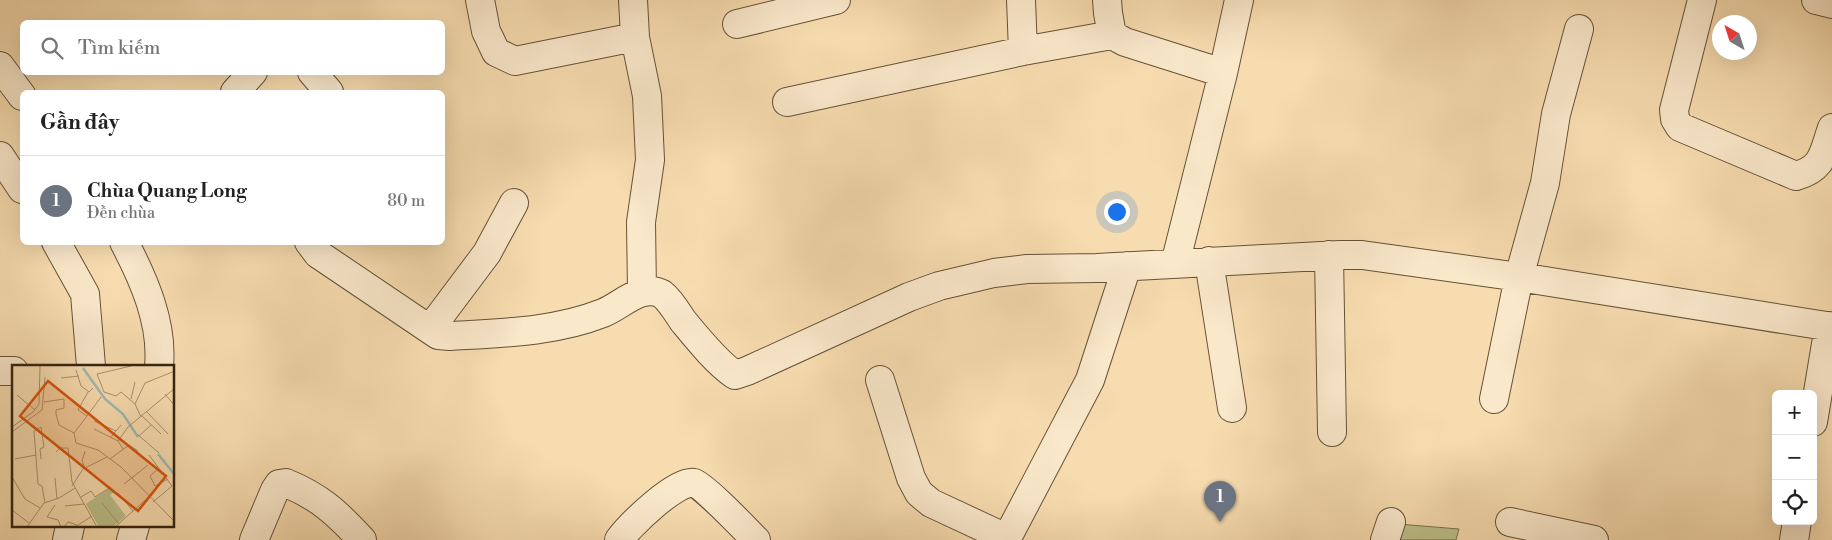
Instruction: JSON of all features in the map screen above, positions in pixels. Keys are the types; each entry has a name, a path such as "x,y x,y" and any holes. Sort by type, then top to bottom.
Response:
{"street":[{"path":"480,0 486,31 496,52 515,61 635,38"},
{"path":"633,0 635,38 647,96 650,160 640,222 642,292"},
{"path":"737,24 836,0"},
{"path":"1021,0 1023,51"},
{"path":"1107,0 1112,35"},
{"path":"1175,264 1224,73 1239,0"},
{"path":"1702,0 1674,110 1675,119 1680,127 1796,176 1810,172 1820,162 1832,128"},
{"path":"1816,0 1832,4"},
{"path":"1494,399 1519,278 1544,183 1556,114 1579,29"},
{"path":"787,102 1023,51 1112,35 1125,42 1224,73"},
{"path":"0,66 20,93"},
{"path":"237,90 249,75"},
{"path":"315,75 327,90"},
{"path":"0,156 20,186"},
{"path":"430,329 487,253 514,203"},
{"path":"58,245 85,294 91,365"},
{"path":"125,245 141,278 157,325 160,346 159,365"},
{"path":"311,245 318,254 438,335 450,336 546,328 584,320 606,312 642,292 654,290 664,296 726,370 735,375 747,372 908,297 939,286 994,273 1027,269 1097,268 1329,255 1362,255 1830,326 1817,399"},
{"path":"1329,255 1332,432"},
{"path":"1209,262 1232,408"},
{"path":"880,380 911,478 920,493 931,503 1006,539 1090,380 1127,266"},
{"path":"254,540 275,490 279,484 286,483 337,513 362,540"},
{"path":"619,540 639,518 670,493 686,483 694,483 704,490 756,540"},
{"path":"1510,522 1594,540"},
{"path":"1794,540 1796,525"}],"green space":[{"path":"1398,524 1459,529 1456,540 1393,540"}],"place":[{"name":"Chùa Quang Long","path":"1220,522"}]}
